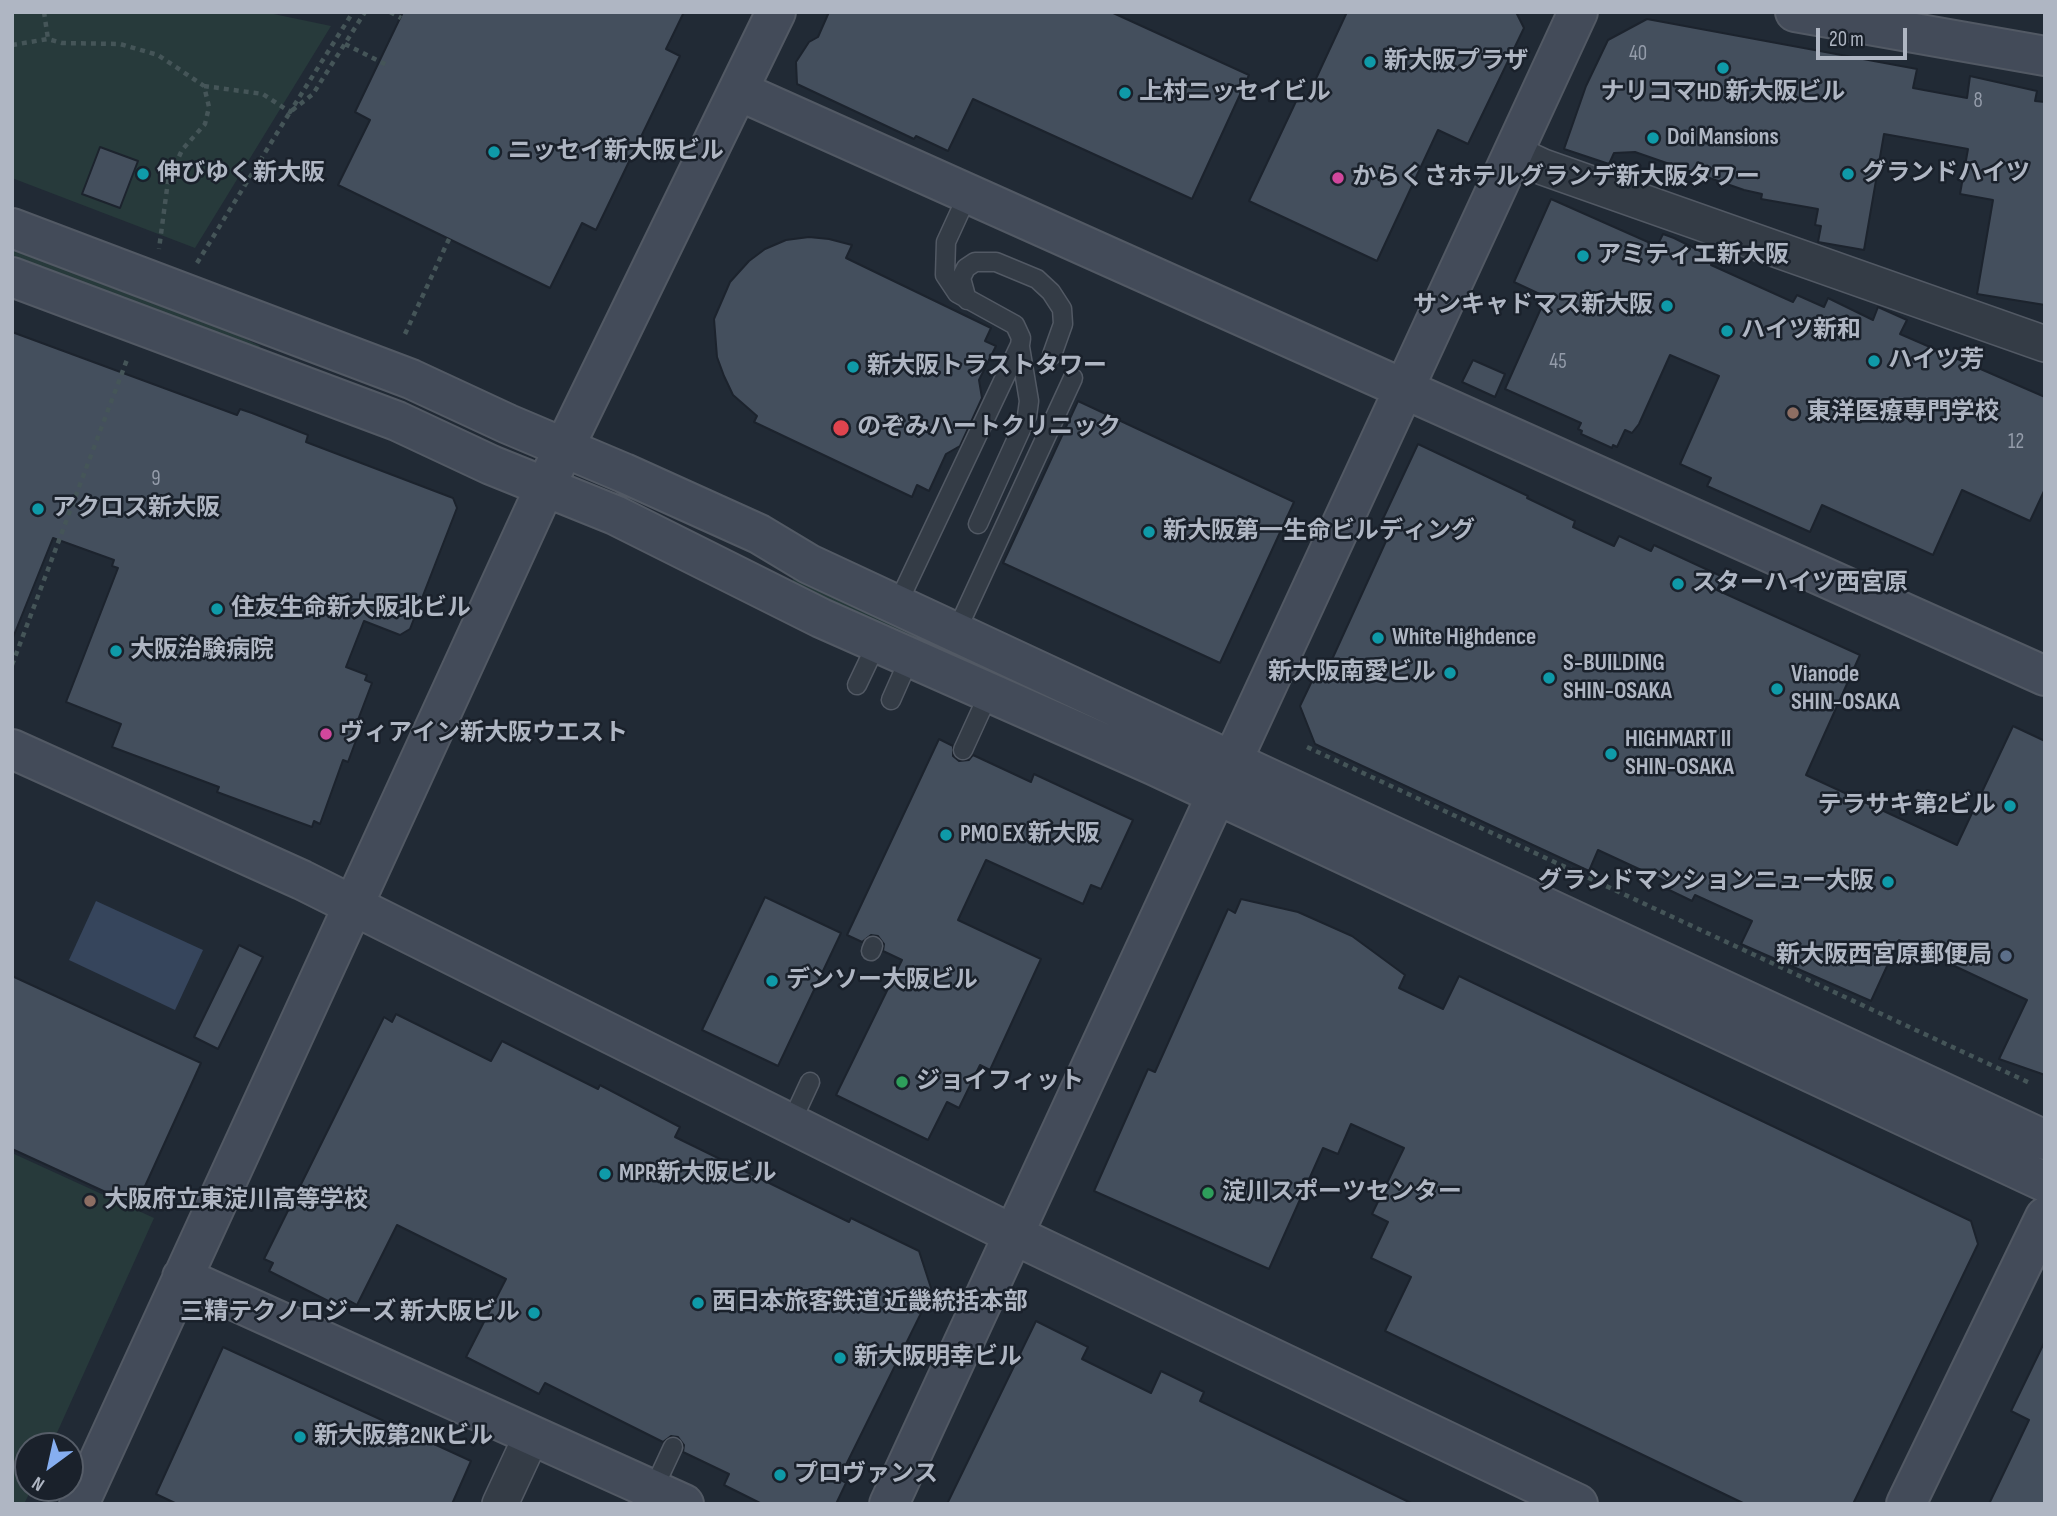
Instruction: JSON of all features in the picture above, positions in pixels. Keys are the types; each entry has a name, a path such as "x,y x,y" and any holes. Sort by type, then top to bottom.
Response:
{"street":[{"path":"79,1504 545,487 776,12"},
{"path":"889,1504 1214,795 1578,12"},
{"path":"1795,12 2045,56"},
{"path":"739,91 2045,676"},
{"path":"1513,153 1543,167 2045,344"},
{"path":"12,228 411,379 759,534 809,564 2045,1140"},
{"path":"12,277 397,421 615,515 893,650 1214,795 2045,1182"},
{"path":"12,748 354,905 1012,1234 1578,1504"},
{"path":"1906,1504 2045,1217"},
{"path":"182,1277 668,1497"},
{"path":"500,1504 532,1435"}],"lane":[{"path":"897,605 1020,345 1021,338 1015,325 968,300 949,285 943,264 946,242 968,194"},
{"path":"968,300 961,278 966,268 975,262 996,262 1037,279 1062,309 1063,324 1052,355"},
{"path":"978,524 1027,416 1029,401 1020,345"},
{"path":"956,632 1073,378"},
{"path":"857,685 893,650"},
{"path":"891,700 893,650"},
{"path":"963,750 989,693"},
{"path":"790,1125 810,1082"},
{"path":"668,1497 673,1447"}],"path":[{"path":"44,12 48,39"},
{"path":"195,269 199,256 353,12"},
{"path":"290,112 313,94 365,12"},
{"path":"390,12 401,18"},
{"path":"12,45 48,39 62,43 120,44 158,55 204,86 263,94 290,112"},
{"path":"345,44 389,66"},
{"path":"158,255 168,181 181,150 205,124 209,107 204,86"},
{"path":"405,334 449,239"},
{"path":"12,666 128,356"},
{"path":"1307,747 2032,1084"}],"shaded area":[{"path":"12,12 264,12 331,26 195,248 12,178"},
{"path":"12,247 194,314 260,346 257,352 12,255"},
{"path":"794,577 1147,741 1145,747 814,594 792,582"},
{"path":"12,1153 154,1218 57,1432 14,1432 14,1502 25,1502 12,1504"}],"water":[{"path":"96,901 203,950 175,1010 69,960"}],"building":[{"name":"ニッセイ新大阪ビル","path":"403,12 684,12 666,49 680,56 596,230 582,223 550,288 338,185 370,120 355,112"},
{"path":"829,12 1111,12 1249,75 1192,199 973,99 948,151 916,136 914,139 797,84 796,62 809,42 818,37"},
{"path":"1347,12 1516,12 1524,28 1468,144 1438,130 1377,261 1249,201 1299,95 1307,98"},
{"path":"1647,19 1917,69 1913,88 1967,98 1970,76 2037,91 2035,101 2045,102 2045,305 1977,294 1993,200 1960,194 1968,149 1884,134 1864,250 1818,242 1821,226 1815,225 1818,209 1761,199 1762,194 1635,152 1614,153 1609,164 1564,149 1586,86 1608,40"},
{"path":"100,147 138,161 120,208 82,194"},
{"path":"1551,199 1657,246 1663,234 1674,238 1714,258 1711,265 1793,302 1797,295 1824,307 1828,298 1873,320 1878,307 1907,320 1900,334 2045,397 2045,489 2030,521 1962,490 1933,555 1822,505 1810,532 1707,486 1711,478 1680,464 1719,376 1670,355 1639,424 1632,433 1625,430 1617,447 1613,445 1612,448 1581,434 1582,431 1578,429 1581,423 1505,389 1546,297 1514,282"},
{"name":"新大阪トラストタワー","path":"809,237 852,245 846,258 991,328 985,341 996,346 979,380 982,398 960,446 946,454 929,491 917,485 912,497 754,422 757,416 733,395 724,376 717,357 714,319 730,282 749,261 765,249 786,240"},
{"path":"12,332 237,415 240,409 252,413 308,435 306,442 453,498 457,508 410,629 400,635 364,621 346,667 367,675 365,680 372,683 353,733 358,735 348,762 343,760 320,824 314,821 312,827 217,792 219,787 112,747 121,724 66,702 118,568 112,566 114,560 53,538 12,640"},
{"path":"1473,360 1505,374 1495,397 1462,382"},
{"name":"新大阪第一生命ビルディング","path":"1078,401 1294,502 1220,663 1003,563"},
{"path":"1418,444 1528,496 1527,498 1575,521 1573,527 1614,546 1619,536 1651,551 1654,545 1723,577 1717,590 1860,655 1806,775 1957,845 2013,726 2045,741 2045,1075 1999,1059 2027,1000 1899,940 1871,1001 1741,944 1752,921 1695,895 1692,901 1665,888 1667,882 1598,850 1589,871 1315,744 1300,706 1321,662 1329,666 1392,528 1381,523"},
{"path":"939,739 953,746 953,756 959,761 969,760 973,755 1031,782 1034,774 1133,820 1101,889 1091,885 1083,904 986,860 958,920 1041,959 990,1070 980,1065 959,1108 947,1102 928,1140 836,1095 902,960 883,951 884,944 878,936 871,935 862,942 847,935"},
{"name":"デンソー大阪ビル","path":"765,897 841,933 778,1066 702,1030"},
{"path":"1241,899 1298,912 1352,936 1405,975 1399,988 1443,1009 1459,976 1971,1221 1978,1244 1853,1504 1745,1504 1385,1331 1411,1277 1371,1258 1388,1222 1372,1214 1404,1148 1351,1124 1338,1154 1323,1148 1269,1269 1094,1191 1148,1069 1155,1072 1228,909 1235,913"},
{"path":"239,945 263,957 218,1049 194,1037"},
{"path":"12,976 201,1063 136,1206 12,1149"},
{"path":"396,1014 491,1061 502,1041 598,1089 600,1085 680,1127 675,1137 849,1222 851,1218 919,1251 932,1291 839,1479 846,1483 836,1504 762,1504 724,1485 729,1474 683,1452 684,1445 678,1437 671,1436 663,1442 545,1383 539,1394 466,1357 506,1279 397,1225 357,1305 348,1300 344,1309 269,1271 273,1263 264,1259 384,1017 392,1022"},
{"path":"1036,1321 1088,1347 1082,1359 1151,1393 1161,1371 1204,1392 1200,1401 1413,1504 947,1504"},
{"path":"2045,1341 2045,1504 1989,1504 2029,1420 2011,1411"},
{"name":"新大阪第2NKビル","path":"223,1347 471,1461 452,1504 177,1504 156,1494"}],"place":[{"name":"新大阪プラザ","path":"1370,62"},
{"name":"ナリコマHD 新大阪ビル","path":"1723,68"},
{"name":"上村ニッセイビル","path":"1125,93"},
{"name":"Doi Mansions","path":"1653,138"},
{"name":"ニッセイ新大阪ビル","path":"494,152"},
{"name":"伸びゆく新大阪","path":"143,174"},
{"name":"グランドハイツ","path":"1848,174"},
{"name":"からくさホテルグランデ新大阪タワー","path":"1338,178"},
{"name":"アミティエ新大阪","path":"1583,256"},
{"name":"サンキャドマス新大阪","path":"1667,306"},
{"name":"ハイツ新和","path":"1727,331"},
{"name":"ハイツ芳","path":"1874,361"},
{"name":"新大阪トラストタワー","path":"853,367"},
{"name":"東洋医療専門学校","path":"1793,413"},
{"name":"のぞみハートクリニック","path":"841,428"},
{"name":"アクロス新大阪","path":"38,509"},
{"name":"新大阪第一生命ビルディング","path":"1149,532"},
{"name":"スターハイツ西宮原","path":"1678,584"},
{"name":"住友生命新大阪北ビル","path":"217,609"},
{"name":"White Highdence","path":"1378,638"},
{"name":"大阪治験病院","path":"116,651"},
{"name":"新大阪南愛ビル","path":"1450,673"},
{"name":"S-BUILDING SHIN-OSAKA","path":"1549,678"},
{"name":"Vianode SHIN-OSAKA","path":"1777,689"},
{"name":"ヴィアイン新大阪ウエスト","path":"326,734"},
{"name":"HIGHMART II SHIN-OSAKA","path":"1611,754"},
{"name":"テラサキ第2ビル","path":"2010,806"},
{"name":"PMO EX 新大阪","path":"946,835"},
{"name":"グランドマンションニュー大阪","path":"1888,882"},
{"name":"新大阪西宮原郵便局","path":"2006,956"},
{"name":"デンソー大阪ビル","path":"772,981"},
{"name":"ジョイフィット","path":"902,1082"},
{"name":"MPR新大阪ビル","path":"605,1174"},
{"name":"淀川スポーツセンター","path":"1208,1193"},
{"name":"大阪府立東淀川高等学校","path":"90,1201"},
{"name":"西日本旅客鉄道 近畿統括本部","path":"698,1303"},
{"name":"三精テクノロジーズ 新大阪ビル","path":"534,1313"},
{"name":"新大阪明幸ビル","path":"840,1358"},
{"name":"新大阪第2NKビル","path":"300,1437"},
{"name":"プロヴァンス","path":"780,1475"}]}
